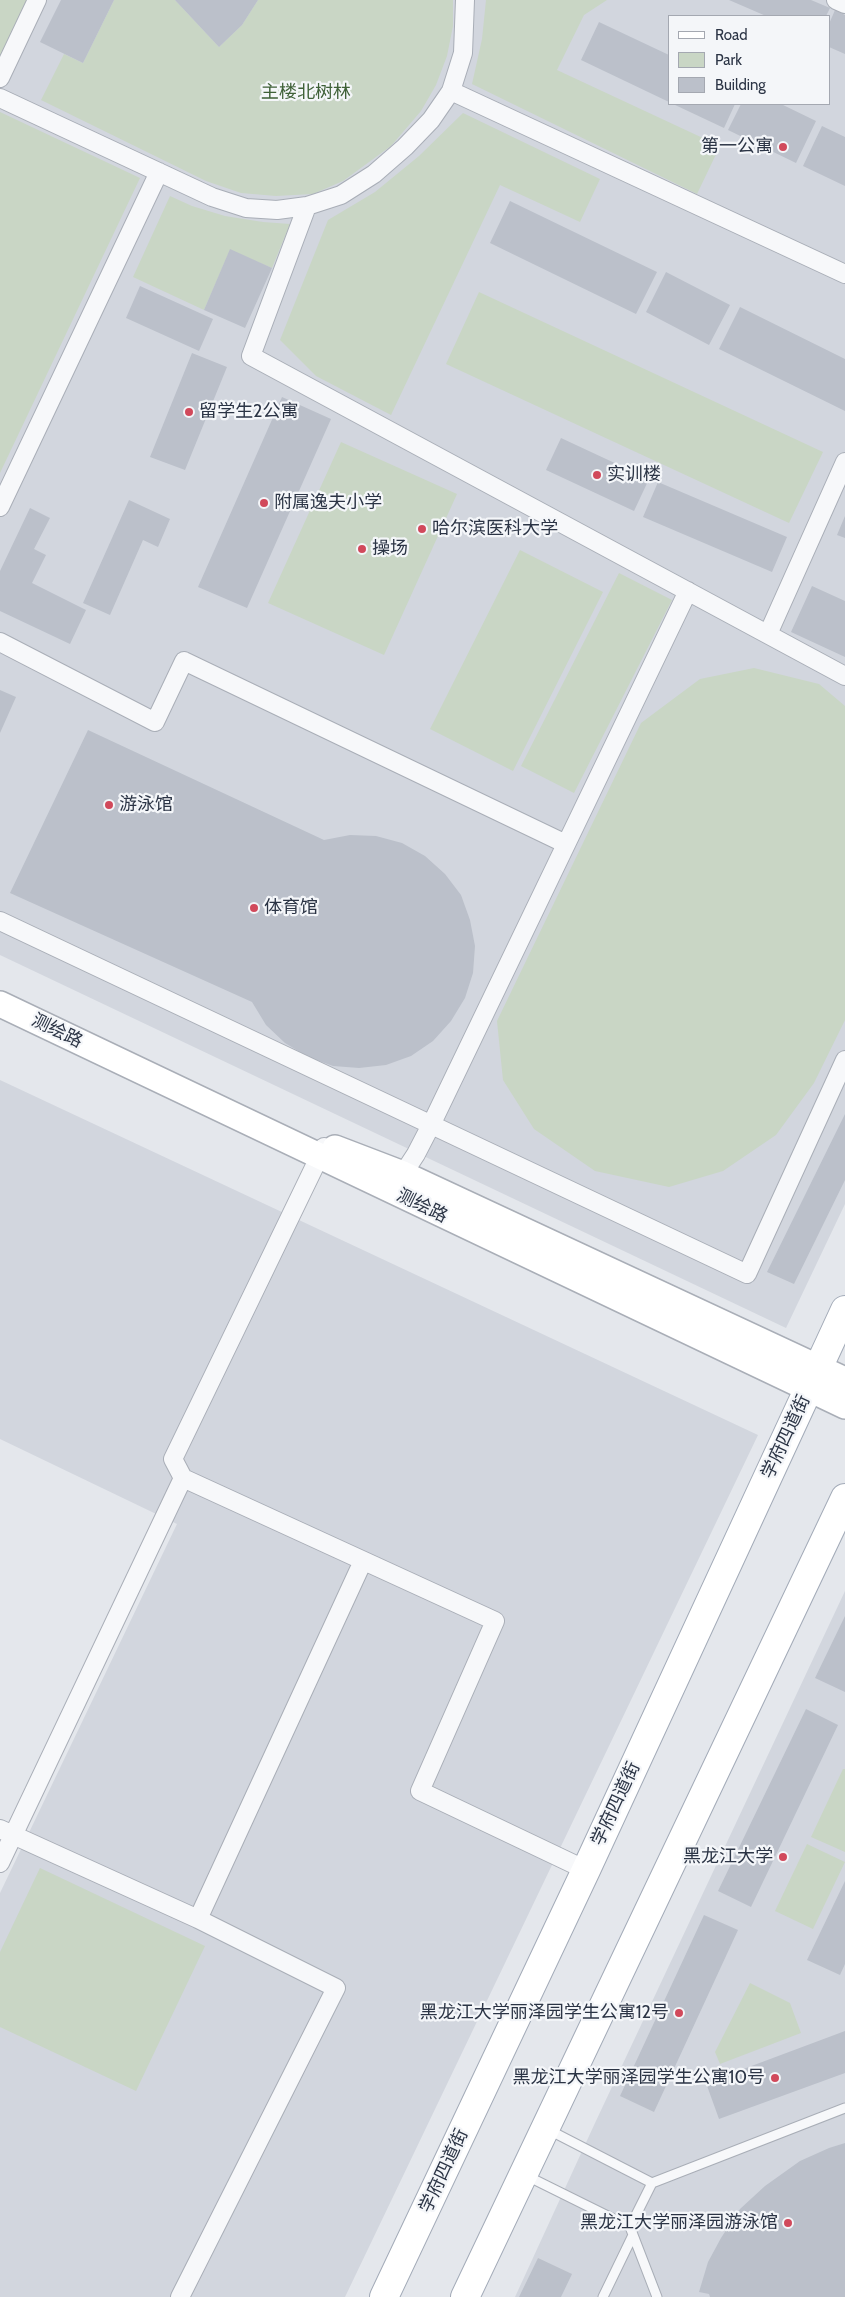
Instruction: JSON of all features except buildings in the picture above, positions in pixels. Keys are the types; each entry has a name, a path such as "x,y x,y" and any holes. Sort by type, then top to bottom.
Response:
{"main road":[{"name":"测绘路","path":"0,992 322,1150 403,1174 813,1377 845,1406"},
{"name":"测绘路","path":"0,1004 322,1150 813,1377 845,1380"},
{"name":"学府四道街","path":"384,2297 586,1870 845,1310"},
{"path":"465,2297 845,1498"}],"street":[{"path":"0,78 37,0"},
{"path":"0,98 212,197 246,208 277,210 307,206 341,195 374,174 431,120 451,92 463,53 465,0"},
{"path":"836,0 845,4"},
{"path":"451,92 845,274"},
{"path":"0,507 159,172"},
{"path":"307,206 252,356 845,676"},
{"path":"768,634 845,462"},
{"path":"403,1174 431,1125 688,591"},
{"path":"0,642 155,722 184,661 566,844"},
{"path":"0,921 747,1274 845,1060"},
{"path":"322,1150 173,1459 182,1478 495,1621 420,1791 586,1870"},
{"path":"0,1863 7,1832 182,1478"},
{"path":"198,1919 362,1561"},
{"path":"7,1832 198,1919 336,1988 180,2297"}],"lane":[{"path":"603,2297 652,2183 845,2108"},
{"path":"546,2128 652,2183"},
{"path":"524,2174 631,2231 657,2297"}],"shaded area":[{"name":"哈尔滨医科大学","path":"0,0 845,0 845,1204 786,1328 0,955"},
{"path":"0,1080 758,1435 345,2297 0,2297 0,1893 177,1524 0,1439"},
{"name":"黑龙江大学","path":"845,1591 845,2297 515,2297 595,2123"}],"green space":[{"path":"0,0 28,0 0,59"},
{"name":"主楼北树林","path":"114,0 175,0 219,47 242,25 258,0 453,0 453,26 447,56 436,85 421,111 391,146 343,181 313,194 276,196 241,193 206,181 41,100 64,54 83,63"},
{"path":"486,0 607,0 584,15 557,70 720,146 697,194 472,84 482,39"},
{"path":"0,112 140,178 0,473"},
{"path":"463,113 600,179 580,222 500,185 391,415 316,376 280,340 328,220 375,192 419,156"},
{"path":"170,196 192,206 225,216 290,224 272,268 230,250 204,310 133,277"},
{"path":"479,292 823,452 789,523 446,364"},
{"name":"操场","path":"341,442 457,494 384,655 268,603"},
{"path":"520,550 603,592 513,771 430,729"},
{"path":"619,573 672,600 574,793 521,766"},
{"path":"754,668 819,684 845,706 845,1020 814,1083 776,1135 723,1171 669,1187 595,1171 534,1129 503,1080 497,1021 641,723 700,679"},
{"path":"843,1769 845,1769 845,1852 811,1837"},
{"path":"807,1844 845,1862 813,1929 775,1911"},
{"path":"40,1868 205,1946 136,2091 0,2027 0,1952"},
{"path":"750,1983 790,2003 801,2033 720,2064 715,2052"}],"place":[{"name":"第一公寓","path":"783,147"},
{"name":"留学生2公寓","path":"189,412"},
{"name":"实训楼","path":"597,475"},
{"name":"附属逸夫小学","path":"264,503"},
{"name":"哈尔滨医科大学","path":"422,529"},
{"name":"操场","path":"362,549"},
{"name":"游泳馆","path":"109,805"},
{"name":"体育馆","path":"254,908"},
{"name":"黑龙江大学","path":"783,1857"},
{"name":"黑龙江大学丽泽园学生公寓12号","path":"679,2013"},
{"name":"黑龙江大学丽泽园学生公寓10号","path":"775,2078"},
{"name":"黑龙江大学丽泽园游泳馆","path":"788,2223"}]}
